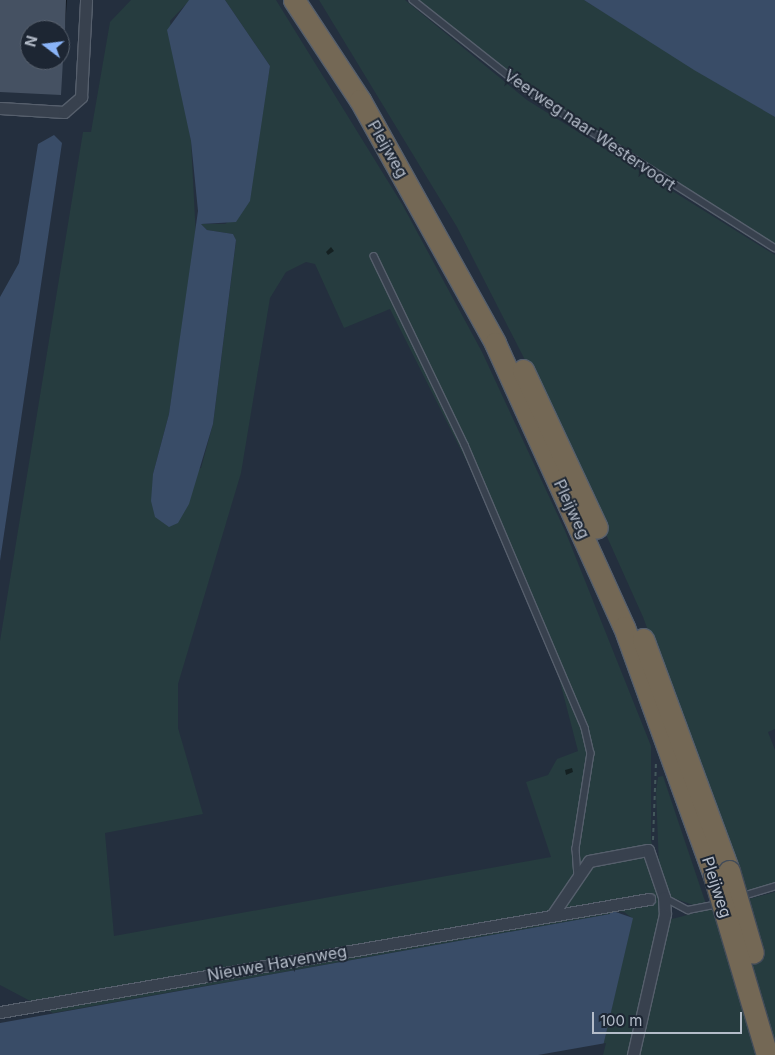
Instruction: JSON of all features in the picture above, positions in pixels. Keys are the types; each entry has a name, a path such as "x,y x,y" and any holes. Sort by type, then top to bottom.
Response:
{"highway":[{"name":"Pleijweg","path":"294,0 360,100 495,343 624,627 722,873 767,1055"},
{"name":"Pleijweg","path":"310,0 377,102 494,313 551,426 653,664 775,1027"}],"street":[{"path":"0,108 64,112 81,97 86,0"},
{"path":"553,914 589,861 648,850 664,897 664,914 633,1055"},
{"name":"Nieuwe Havenweg","path":"0,1012 553,914 649,899"}],"lane":[{"name":"Veerweg naar Westervoort","path":"413,0 529,92 775,248"},
{"path":"374,256 466,445 585,728 591,753 576,849 578,877"},
{"path":"664,897 678,908 696,910 775,886"}],"path":[{"path":"648,850 653,843 655,766 660,758 663,767"}],"green space":[{"path":"131,0 190,0 170,21 191,141 196,238 169,414 153,474 201,468 213,424 236,241 233,234 207,230 201,224 225,224 240,213 249,188 270,66 225,0 276,0 402,204 482,352 566,533 651,746 651,840 663,899 630,1055 601,1055 632,918 624,912 610,910 610,914 53,1013 0,985 0,641 83,132 91,132 110,22","holes":["306,262 315,264 344,328 390,309 469,466 557,670 578,751 557,759 548,775 526,782 551,857 114,936 105,833 203,814 178,728 178,684 241,473 270,298 286,272"]},
{"path":"319,0 405,0 527,100 775,255 775,729 768,732 775,750 775,883 745,892 643,617 547,403 457,227"},
{"path":"417,0 584,0 775,117 775,245 681,191 533,91"},
{"path":"663,776 706,904 701,908 668,896 659,866 656,792 658,777"},
{"path":"775,892 775,1055 638,1055 668,920"}],"water":[{"path":"189,0 225,0 270,66 250,201 236,222 201,224 207,230 233,234 236,240 213,424 189,504 178,523 169,527 155,517 151,501 153,474 169,414 198,211 191,141 167,30"},
{"path":"584,0 775,0 775,117 694,70"},
{"path":"54,135 62,143 0,561 0,297 19,263 38,144"},
{"path":"610,910 633,918 601,1055 0,1055 0,1023 610,914"}],"pier":[{"path":"606,1043 603,1055 538,1055"}],"building":[{"path":"0,0 66,0 65,20 20,20 20,70 62,70 61,95 0,92"}]}
